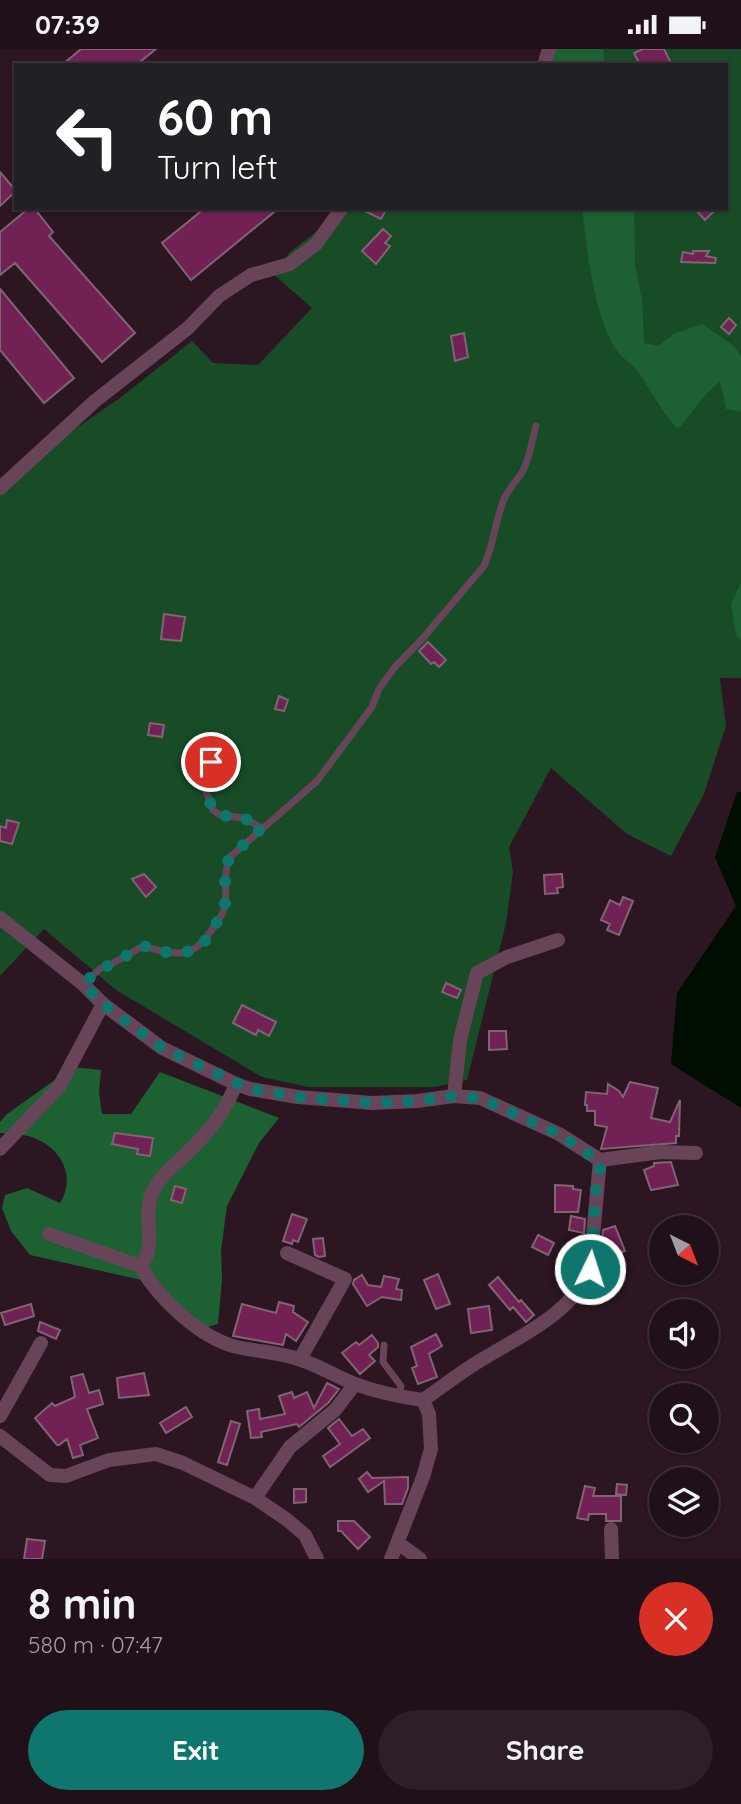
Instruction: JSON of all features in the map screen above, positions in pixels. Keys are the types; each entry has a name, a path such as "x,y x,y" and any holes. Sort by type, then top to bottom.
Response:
{"street":[{"path":"0,488 95,401 188,328 219,296 251,275 290,264 316,244 341,210"},
{"path":"0,918 83,984 103,1004 162,1048 250,1089 298,1097 372,1103 454,1096 489,1100 559,1134 600,1160 661,1151 696,1153"},
{"path":"454,1096 460,1040 477,973 507,957 558,940"},
{"path":"1,1146 59,1087 103,1004"},
{"path":"140,1266 147,1259 149,1248 147,1213 152,1193 162,1175 221,1117 236,1084"},
{"path":"49,1234 140,1266 160,1295 179,1314 209,1335 236,1347 300,1359 355,1384 398,1397 423,1400 478,1362 547,1321 584,1286 590,1269 600,1160"},
{"path":"287,1253 345,1279 300,1359"},
{"path":"0,1416 41,1343"},
{"path":"255,1499 290,1447 335,1411 355,1384"},
{"path":"391,1559 431,1449 429,1414 423,1400"},
{"path":"0,1436 50,1475 66,1476 109,1460 156,1454 183,1463 255,1499 286,1519 305,1535 317,1559"},
{"path":"611,1529 612,1559"},
{"path":"398,1543 420,1559"}],"lane":[{"path":"83,984 101,968 143,946 170,953 194,951 206,940 225,909 225,868 230,857 262,828 271,824 317,781 372,707 379,689 395,667 484,566 496,520 509,487 522,474 527,463 536,426"},
{"path":"211,762 205,789 213,810 220,815 244,818 262,828"},
{"path":"384,1345 383,1362 401,1386 398,1397"}],"green space":[{"path":"545,49 603,49 605,63 541,63"},
{"path":"558,49 741,49 741,678 720,678 726,726 704,794 671,856 627,834 551,768 509,847 513,872 506,923 467,1080 435,1087 308,1087 262,1077 116,990 44,929 0,976 0,495 66,435 120,398 192,341 213,363 258,365 312,308 273,274 290,252 344,210 728,210 728,63 553,63"},
{"path":"582,210 634,210 635,265 642,300 644,343 658,346 674,334 702,324 734,346 741,356 741,412 726,409 720,381 678,429 639,373 619,353 610,339 598,304"},
{"path":"741,583 741,640 736,635 731,604"},
{"path":"73,1067 101,1070 99,1092 102,1114 131,1114 160,1072 279,1118 259,1143 227,1206 221,1250 222,1279 218,1324 204,1328 155,1283 30,1255 11,1231 2,1208 5,1195 27,1188 60,1203 65,1192 66,1171 56,1153 48,1146 28,1136 0,1133 0,1122 7,1114"}],"shaded area":[{"path":"737,792 741,792 741,1108 671,1064 677,993 736,906 715,857"}],"building":[{"path":"81,49 156,49 138,63 64,63"},
{"path":"643,49 664,49 671,63 639,63 634,53"},
{"path":"0,172 14,189 14,193 0,206"},
{"path":"27,210 36,210 53,232 49,236 135,333 102,362 15,263 0,275 0,232"},
{"path":"203,210 277,210 191,280 162,243"},
{"path":"363,210 386,210 381,219"},
{"path":"696,210 715,210 705,220"},
{"path":"383,229 391,236 385,243 390,246 376,264 362,251"},
{"path":"693,251 709,251 706,256 716,258 715,263 681,262 683,252 693,254"},
{"path":"0,289 74,378 44,403 0,350"},
{"path":"729,318 736,325 729,334 721,327"},
{"path":"464,333 468,357 455,361 451,336"},
{"path":"164,614 185,617 181,641 161,639"},
{"path":"428,642 446,660 439,667 434,662 431,664 419,651"},
{"path":"279,696 288,700 284,711 275,709"},
{"path":"150,723 164,725 162,737 148,735"},
{"path":"7,820 19,823 12,844 0,841 0,826 6,828"},
{"path":"144,874 156,887 146,897 132,879"},
{"path":"562,874 563,887 557,888 558,893 545,894 544,875"},
{"path":"623,897 633,901 619,935 607,930 610,924 601,920 610,900 620,905"},
{"path":"446,983 461,990 457,998 442,992"},
{"path":"242,1005 276,1022 269,1036 258,1030 256,1035 233,1023"},
{"path":"489,1031 506,1031 507,1049 489,1050"},
{"path":"630,1082 658,1088 651,1118 670,1122 680,1100 679,1136 676,1136 676,1143 601,1149 607,1127 595,1125 595,1111 587,1111 585,1105 586,1092 607,1094 608,1084 623,1097"},
{"path":"115,1133 153,1138 150,1156 137,1154 138,1149 112,1144"},
{"path":"671,1162 678,1185 651,1190 644,1170 654,1166 654,1163"},
{"path":"555,1185 573,1186 573,1189 581,1190 578,1212 555,1212"},
{"path":"175,1186 186,1189 182,1203 171,1200"},
{"path":"292,1214 307,1219 298,1242 293,1240 292,1244 283,1241"},
{"path":"571,1216 585,1219 584,1233 569,1230"},
{"path":"615,1226 625,1251 610,1257 606,1247 602,1247 603,1230"},
{"path":"538,1235 554,1243 548,1255 532,1247"},
{"path":"323,1238 325,1256 319,1257 315,1255 313,1239"},
{"path":"438,1274 450,1304 436,1309 424,1280"},
{"path":"362,1275 368,1285 381,1287 384,1276 399,1279 396,1289 402,1290 401,1300 382,1297 367,1306 353,1284 354,1280"},
{"path":"498,1277 534,1315 526,1322 513,1307 510,1310 489,1285"},
{"path":"279,1302 294,1306 293,1312 308,1322 296,1341 286,1334 283,1345 233,1336 242,1304 276,1313"},
{"path":"31,1304 34,1316 5,1325 1,1313"},
{"path":"489,1306 492,1330 471,1333 468,1309"},
{"path":"40,1322 60,1330 56,1339 38,1331"},
{"path":"436,1334 442,1346 429,1354 437,1377 418,1384 412,1368 417,1366 411,1347"},
{"path":"372,1335 378,1347 369,1355 375,1361 360,1374 342,1353 356,1342 359,1345"},
{"path":"144,1373 149,1395 119,1398 117,1378"},
{"path":"83,1374 89,1393 99,1390 103,1404 87,1409 98,1438 80,1445 83,1455 73,1458 67,1439 57,1445 35,1418 52,1403 55,1406 75,1397 71,1377"},
{"path":"327,1383 339,1389 328,1403 299,1427 297,1424 261,1432 262,1437 251,1438 247,1411 259,1409 260,1419 285,1414 279,1396 292,1392 294,1398 307,1392 314,1408"},
{"path":"186,1407 192,1417 166,1433 160,1423"},
{"path":"339,1419 352,1436 363,1429 370,1438 330,1467 323,1456 340,1444 328,1428"},
{"path":"231,1421 240,1424 227,1465 218,1462"},
{"path":"367,1472 372,1478 408,1477 408,1488 402,1504 385,1504 384,1481 368,1492 359,1479"},
{"path":"617,1484 627,1485 626,1495 616,1494"},
{"path":"585,1486 595,1488 593,1496 621,1496 621,1521 606,1521 606,1514 589,1514 588,1520 577,1518"},
{"path":"294,1489 306,1489 306,1502 294,1503"},
{"path":"338,1521 354,1521 370,1537 358,1549 338,1531"},
{"path":"27,1539 45,1541 42,1559 24,1559"}],"route":[{"path":"211,762 205,789 213,810 220,815 244,818 262,828 230,857 225,868 225,909 206,940 194,951 170,953 143,946 101,968 83,984 103,1004 162,1048 250,1089 298,1097 372,1103 454,1096 480,1098 559,1134 601,1163 596,1188 590,1269"}]}
